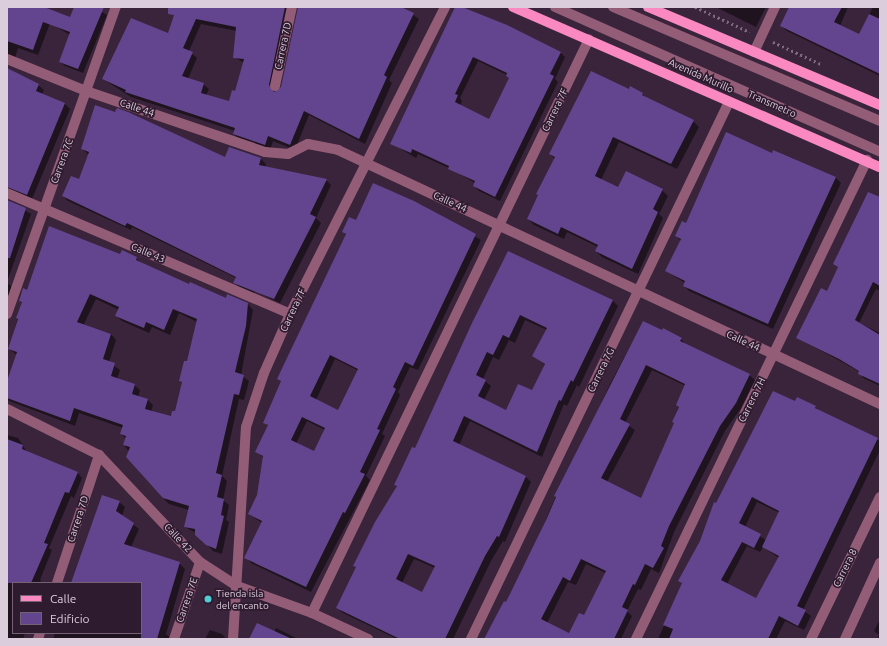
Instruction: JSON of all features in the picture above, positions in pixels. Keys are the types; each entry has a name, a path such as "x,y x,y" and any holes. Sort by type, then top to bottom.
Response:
{"main road":[{"name":"Avenida Murillo","path":"513,7 867,160 880,167"},
{"path":"648,7 880,106"}],"street":[{"name":"Carrera 7C","path":"7,314 11,291 44,209 116,7"},
{"name":"Carrera 7D","path":"275,86 292,7"},
{"name":"Carrera 7F","path":"233,639 246,427 264,373 290,314 445,7"},
{"name":"Transmetro","path":"555,7 880,152"},
{"path":"613,7 880,121"},
{"path":"754,52 775,7"},
{"name":"Carrera 7F","path":"312,613 589,40"},
{"name":"Calle 44","path":"7,59 86,91 265,152 288,154 308,144 321,144 366,162 773,356 880,404"},
{"name":"Carrera 7G","path":"472,639 730,102"},
{"name":"Carrera 7H","path":"636,639 867,160"},
{"name":"Calle 43","path":"7,193 290,314"},
{"name":"Calle 42","path":"7,409 100,455 200,562 237,586 312,613 368,639"},
{"name":"Carrera 7D","path":"57,582 100,455"},
{"name":"Carrera 8","path":"811,639 880,498"},
{"name":"Carrera 7E","path":"174,639 200,562"},
{"path":"845,639 880,563"}],"path":[{"path":"694,7 824,65"}],"building":[{"path":"7,7 44,7 70,17 74,7 104,7 78,69 59,62 70,32 43,22 33,50 7,41"},
{"path":"168,7 285,7 269,85 274,92 281,87 298,7 401,7 414,13 384,75 387,77 359,139 304,111 290,145 268,136 265,145 233,134 235,128 125,92 126,90 102,79 131,18 168,33 174,15 168,14","holes":["196,19 236,27 233,58 244,59 235,91 232,90 229,101 201,93 204,83 182,76 193,52 183,48"]},
{"path":"455,7 462,7 507,25 561,52 550,74 554,76 495,197 473,186 475,181 448,169 449,166 412,149 411,153 390,144","holes":["473,57 507,73 506,76 509,78 489,119 455,102 458,95 455,94"]},
{"path":"789,7 842,7 834,22 859,34 869,14 880,19 880,74 780,26"},
{"path":"7,68 39,84 36,91 65,103 27,195 7,187"},
{"path":"591,71 629,89 630,86 643,93 642,95 694,120 671,164 613,137 595,176 618,187 626,171 663,189 653,209 658,212 632,269 595,251 598,245 561,227 558,234 527,219 538,195 536,194 555,157 549,154"},
{"path":"95,105 115,112 117,108 128,112 225,157 229,147 261,158 259,165 327,179 310,214 316,217 274,299 233,283 236,277 127,223 125,226 62,196 71,176 79,179 89,152 81,149"},
{"path":"726,132 772,153 773,150 836,177 768,324 683,286 685,281 665,271 681,239 675,236 682,221 686,223"},
{"path":"373,183 414,201 476,234 413,366 405,362 393,387 396,389 377,429 380,430 360,472 365,474 345,513 343,512 306,587 244,558 262,521 248,514 257,495 263,456 255,452 268,425 263,423 281,381 277,379 346,234 342,232 349,217 356,220","holes":["330,355 358,369 338,410 310,396","302,417 325,428 314,451 291,440"]},
{"path":"868,192 880,197 880,286 873,282 855,320 880,335 880,384 858,374 859,371 839,359 796,338 821,288 827,291 838,267 833,264"},
{"path":"7,200 26,208 10,258 7,258"},
{"path":"49,226 120,254 122,250 137,257 136,260 189,284 190,282 226,298 227,294 248,303 246,326 235,372 244,375 239,395 234,394 216,473 222,475 217,497 224,499 221,515 224,516 216,549 206,545 195,535 195,529 184,527 189,506 163,498 126,457 130,447 123,445 126,436 120,434 123,425 74,408 70,421 7,398 7,381 17,352 8,349 18,319 16,318 22,302 19,301 23,288 27,290","holes":["90,294 119,307 115,316 144,328 146,322 164,330 173,309 197,319 187,361 184,361 179,381 182,382 175,411 172,411 171,416 145,409 148,399 132,394 135,384 111,376 115,363 103,359 111,334 77,322"]},
{"path":"508,251 613,300 573,382 571,380 561,401 559,400 537,452 464,416 453,441 526,476 499,537 497,536 485,556 445,639 400,639 336,608 356,567 353,566 375,522 397,486 394,485 412,447 415,448 472,323","holes":["520,315 547,328 532,356 545,364 532,390 518,384 506,410 478,396 486,380 476,375 487,352 493,355 503,335 509,338","408,554 435,566 422,592 396,579"]},
{"path":"643,321 662,330 663,328 682,338 680,341 750,374 736,403 720,426 669,526 661,546 664,548 653,568 645,564 635,585 633,584 622,607 628,610 614,639 484,639 504,601 506,602 547,518 556,497 554,496","holes":["646,365 685,384 676,405 679,407 672,422 674,423 641,498 601,478 630,424 620,419","581,559 606,571 584,615 579,613 569,633 541,619 563,577 570,581"]},
{"path":"773,391 795,401 797,397 816,406 815,408 878,438 797,606 806,610 798,626 779,616 768,639 669,639 673,629 663,625 682,583 678,581 700,541 714,502 716,503","holes":["752,497 779,511 762,547 779,556 756,598 721,580 742,542 754,548 761,534 739,523"]},
{"path":"7,439 23,445 22,449 78,472 69,493 65,492 44,543 48,544 31,582 7,583"},
{"path":"102,495 120,501 116,511 134,523 124,544 180,562 157,639 141,639 142,582 71,582"},
{"path":"257,623 292,639 249,639"}],"place":[{"name":"Tienda isla del encanto","path":"208,599"}]}
